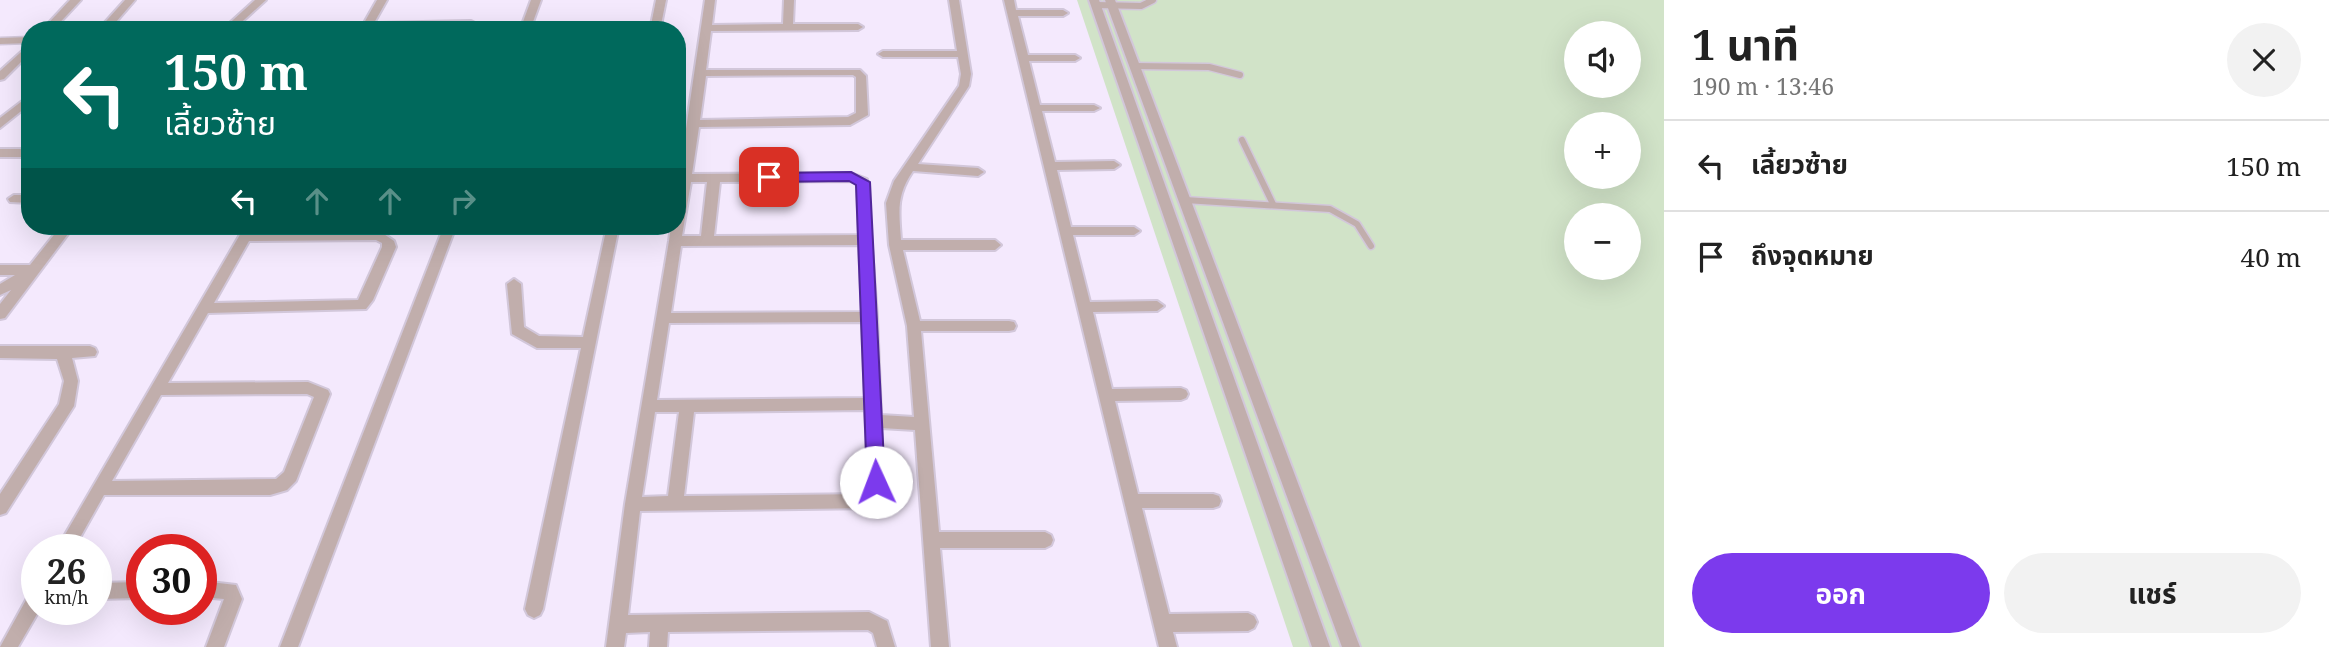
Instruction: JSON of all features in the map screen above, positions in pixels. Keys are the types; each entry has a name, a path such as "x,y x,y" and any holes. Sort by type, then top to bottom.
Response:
{"street":[{"path":"56,21 76,0"},
{"path":"111,21 130,0"},
{"path":"237,21 261,0"},
{"path":"370,21 382,0"},
{"path":"528,21 536,0"},
{"path":"657,21 661,0"},
{"path":"633,504 877,500 866,240 860,178 686,178 710,0"},
{"path":"788,27 789,0"},
{"path":"940,647 914,327 895,245 892,203 898,184 960,94 966,74 954,0"},
{"path":"1095,2 1321,647"},
{"path":"1112,3 1351,647"},
{"path":"1063,13 1011,6 1168,647"},
{"path":"706,28 858,27"},
{"path":"883,54 962,54"},
{"path":"0,77 21,56"},
{"path":"1023,58 1075,58"},
{"path":"694,124 849,121 862,116 860,76 856,72 701,73"},
{"path":"0,124 21,106"},
{"path":"1035,108 1094,108"},
{"path":"0,153 21,153"},
{"path":"1150,159 1170,159"},
{"path":"1049,166 1114,165"},
{"path":"910,167 978,172"},
{"path":"707,241 714,178"},
{"path":"14,199 21,199"},
{"path":"1066,231 1134,231"},
{"path":"0,314 61,235"},
{"path":"73,534 246,235"},
{"path":"204,308 361,305 366,300 388,247 388,242 378,235"},
{"path":"289,647 447,235"},
{"path":"534,610 611,235"},
{"path":"615,647 633,504 676,235"},
{"path":"675,241 866,240"},
{"path":"895,245 995,245"},
{"path":"0,270 34,270"},
{"path":"0,290 34,270"},
{"path":"514,285 517,330 537,342 589,343"},
{"path":"1085,307 1157,306"},
{"path":"663,318 870,317"},
{"path":"914,327 1009,326"},
{"path":"0,347 90,352"},
{"path":"0,508 66,406 71,381 64,352"},
{"path":"99,488 270,488 281,485 290,476 323,394 308,388 157,389"},
{"path":"1232,392 1256,392"},
{"path":"1106,395 1181,394"},
{"path":"649,406 873,404"},
{"path":"675,504 687,406"},
{"path":"874,421 922,424"},
{"path":"1132,501 1213,501"},
{"path":"931,540 1045,540"},
{"path":"215,647 233,599 230,591 217,589"},
{"path":"618,624 869,621 881,627 886,647"},
{"path":"1162,623 1248,622"},
{"path":"658,647 660,624"},
{"path":"8,647 21,625"}],"lane":[{"path":"1095,2 1141,6 1153,0"},
{"path":"0,41 21,40"},
{"path":"1135,65 1209,67 1240,75"},
{"path":"1242,140 1273,204"},
{"path":"1185,200 1273,204 1342,212 1355,219 1371,246"}],"green space":[{"path":"1077,0 1664,0 1664,647 1293,647"}],"route":[{"path":"769,177 851,177 860,178 863,182 876,482"}]}
